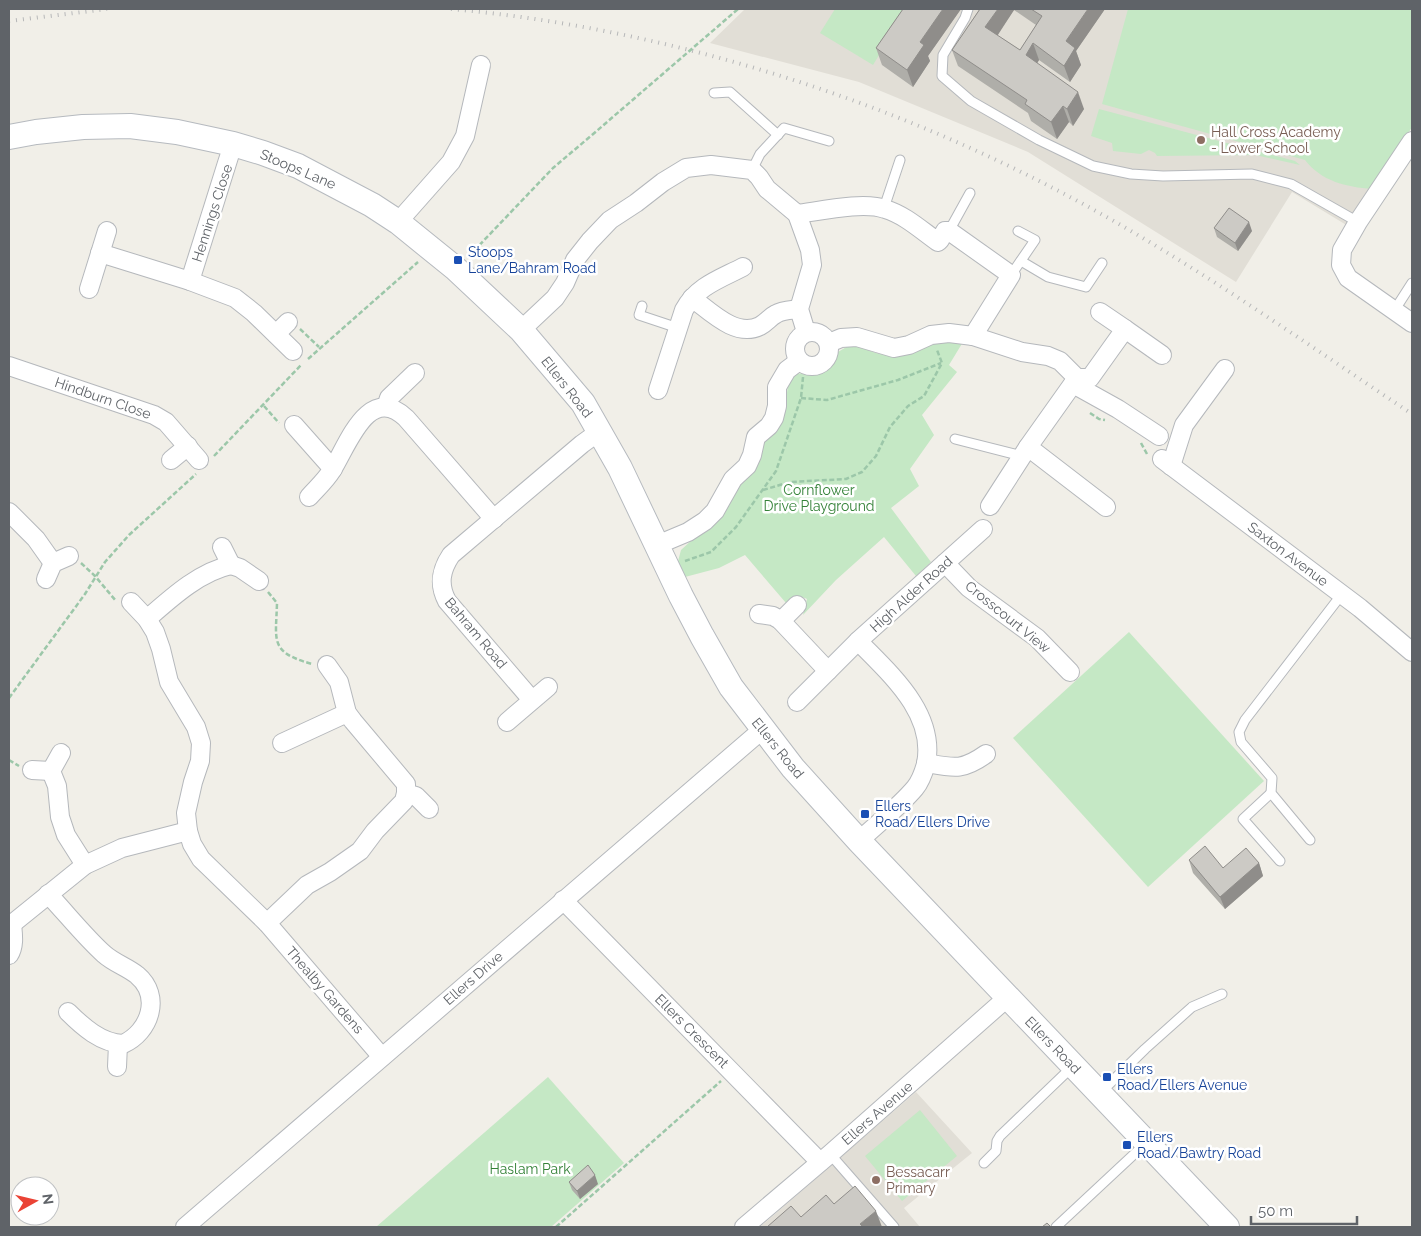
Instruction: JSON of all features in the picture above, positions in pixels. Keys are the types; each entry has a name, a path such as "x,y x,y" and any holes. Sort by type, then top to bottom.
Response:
{"street":[{"path":"398,222 451,162 465,136 481,65"},
{"name":"Stoops Lane","path":"9,137 83,127 130,126 177,132 233,144 298,166 372,205 398,222"},
{"path":"1412,143 1358,222 1342,250 1340,258 1343,271 1348,278 1412,323"},
{"name":"Hennings Close","path":"190,281 233,144"},
{"path":"521,330 556,298 565,284 575,260 590,240 610,220 686,168 711,165 752,170 773,194 797,214 810,250 812,265 799,309 806,332"},
{"path":"797,214 867,206 884,208 904,218 938,242 945,231 949,231 1016,268 973,336"},
{"name":"Ellers Road","path":"398,222 456,269 521,330 583,403 600,431 702,636 731,687 794,768 859,841 1226,1227"},
{"path":"89,289 107,231"},
{"name":"Hennings Close","path":"100,253 190,281 235,298 254,313 293,351"},
{"path":"658,390 684,310 692,298 701,289 743,267"},
{"path":"692,298 734,328 744,330 754,329 778,312 799,309"},
{"path":"1100,312 1162,355"},
{"path":"276,334 288,322"},
{"path":"990,506 1075,381 1090,378 1125,329"},
{"path":"806,332 817,332 826,338 829,343 828,355 821,364 810,366 799,361 796,356 795,345 801,335 806,332"},
{"path":"829,343 841,338 857,337 894,348 909,345 930,335 949,333 973,336 1022,352 1048,356 1060,361 1075,381 1160,436"},
{"path":"657,545 688,532 705,521 715,511 733,479 747,466 752,455 756,437 769,426 774,418 777,406 777,387 787,370 799,361"},
{"name":"Hindburn Close","path":"9,366 154,415 166,422 199,460"},
{"name":"Saxton Avenue","path":"1225,369 1184,425 1166,462 1342,594 1412,652"},
{"path":"386,407 389,398 415,374"},
{"path":"309,497 333,469 357,426 367,415 379,408 386,407 398,411 406,418 494,519"},
{"path":"294,425 333,469"},
{"name":"Bahram Road","path":"532,700 448,602 443,593 441,583 444,565 451,555 582,444 600,431"},
{"path":"171,460 188,446"},
{"path":"1025,452 1106,507"},
{"path":"9,512 30,532 56,566"},
{"name":"High Alder Road","path":"859,841 917,787 926,763 927,736 920,716 910,699 858,641 983,529"},
{"path":"222,547 231,565"},
{"name":"Crosscourt View","path":"946,563 969,588 1036,638 1070,672"},
{"path":"147,619 171,598 206,575 221,568 231,565 240,568 259,581"},
{"name":"Thealby Gardens","path":"131,602 147,619 155,632 169,682 196,727 201,743 200,761 186,813 192,844 201,859 267,923 382,1057"},
{"path":"781,621 797,605"},
{"path":"759,614 773,616 781,621 828,671"},
{"path":"797,702 858,641"},
{"path":"267,923 307,885 346,863 360,851 404,801 406,793 406,784 347,713 339,682 327,665"},
{"path":"507,722 548,687"},
{"path":"282,743 347,713"},
{"name":"Ellers Drive","path":"185,1227 763,730"},
{"path":"51,771 61,753"},
{"path":"926,763 948,767 965,767 986,754"},
{"path":"32,770 51,771"},
{"path":"51,771 57,786 60,817 66,835 85,865"},
{"path":"406,793 416,796 429,809"},
{"path":"9,955 13,944 11,923 85,865 122,848 188,831"},
{"path":"48,894 104,954 138,976 145,984 150,1002 148,1020 144,1028 137,1036 123,1044 106,1041 92,1033 68,1012"},
{"name":"Ellers Crescent","path":"563,900 731,1072 825,1158"},
{"name":"Ellers Avenue","path":"744,1227 1008,997"},
{"path":"117,1068 118,1044"}],"lane":[{"path":"968,9 965,18 942,55 942,76 971,101 1039,140 1093,166 1131,174 1163,176 1252,174 1291,184 1358,222"},
{"path":"714,93 730,92 778,135"},
{"path":"752,170 760,154 784,128 829,141"},
{"path":"884,208 900,160"},
{"path":"949,231 970,193"},
{"path":"1018,231 1035,240 1016,268 1086,287 1102,263"},
{"path":"1394,311 1412,282"},
{"path":"642,306 639,315 678,328"},
{"path":"955,439 1025,452"},
{"path":"1280,861 1243,819 1271,793 1272,778 1241,742 1240,732 1245,720 1342,594"},
{"path":"1271,793 1310,840"},
{"path":"1100,1094 1145,1049 1192,1007 1222,994"},
{"path":"984,1163 996,1151 997,1141 1000,1136 1074,1066"},
{"path":"1056,1227 1146,1142"},
{"path":"825,1158 894,1227"}],"path":[{"path":"456,269 553,168 738,9"},
{"path":"288,322 292,322 319,347"},
{"path":"930,335 942,363"},
{"path":"801,398 827,400 898,380 942,363"},
{"path":"763,490 790,482 846,479 862,472 876,456 890,427 908,406 924,396 942,363"},
{"path":"264,406 283,428 294,425"},
{"path":"95,576 119,604 131,602"},
{"path":"259,581 277,603 276,640 284,653 310,663 327,665"},
{"path":"556,1227 731,1072"}],"shaded area":[{"name":"Hall Cross Academy - Lower School","path":"745,9 1412,9 1412,127 1348,226 1292,192 1236,282 1028,152 859,82 710,43"},
{"name":"Bessacarr Primary","path":"916,1092 972,1153 904,1208 920,1227 760,1227"}],"green space":[{"path":"835,9 907,9 873,65 820,33"},
{"path":"1128,9 1412,9 1412,127 1372,189 1353,187 1335,182 1319,173 1305,160 1102,104"},
{"path":"1099,109 1295,161 1300,165 1255,155 1157,156 1149,150 1141,154 1113,151 1112,143 1091,136"},
{"name":"Cornflower Drive Playground","path":"939,341 963,342 949,365 957,372 922,415 934,435 910,469 919,486 891,508 931,562 916,576 884,537 836,580 803,615 807,599 799,597 786,603 745,555 719,568 685,577 677,565 681,550 693,539 709,530 720,519 767,436 780,424 784,415 788,385 791,379 797,374 822,369 832,362 838,352 848,346 854,345 888,355"},
{"path":"1129,632 1264,781 1148,887 1013,738"},
{"name":"Haslam Park","path":"548,1077 624,1163 551,1227 376,1227"},
{"path":"920,1110 957,1156 902,1201 865,1156"}],"building":[{"path":"903,9 943,9 920,42 924,45 907,70 876,48"},
{"path":"980,9 998,9 985,27 1020,50 1042,16 1031,9 1088,9 1066,41 1075,48 1064,66 1033,43 1026,55 1078,92 1067,109 1063,106 1051,122 1025,104 1027,100 952,50"},
{"path":"1229,208 1249,222 1235,243 1214,228"},
{"path":"1205,846 1223,868 1246,848 1259,863 1220,897 1189,860"},
{"path":"588,1165 595,1175 577,1191 569,1182"},
{"path":"855,1186 876,1211 860,1224 863,1227 767,1227 791,1206 801,1217 826,1195 834,1204"},
{"path":"1047,1223 1051,1227 1042,1227"}],"railway":[{"path":"9,21 107,9"},
{"path":"451,9 531,18 611,32 691,51 770,73 849,99 925,129 1000,162 1116,222 1245,302 1412,414"}],"place":[{"name":"Hall Cross Academy - Lower School","path":"1201,140"},
{"name":"Stoops Lane/Bahram Road","path":"458,260"},
{"name":"Ellers Road/Ellers Drive","path":"865,814"},
{"name":"Ellers Road/Ellers Avenue","path":"1107,1077"},
{"name":"Ellers Road/Bawtry Road","path":"1127,1145"},
{"name":"Bessacarr Primary","path":"876,1180"}]}
